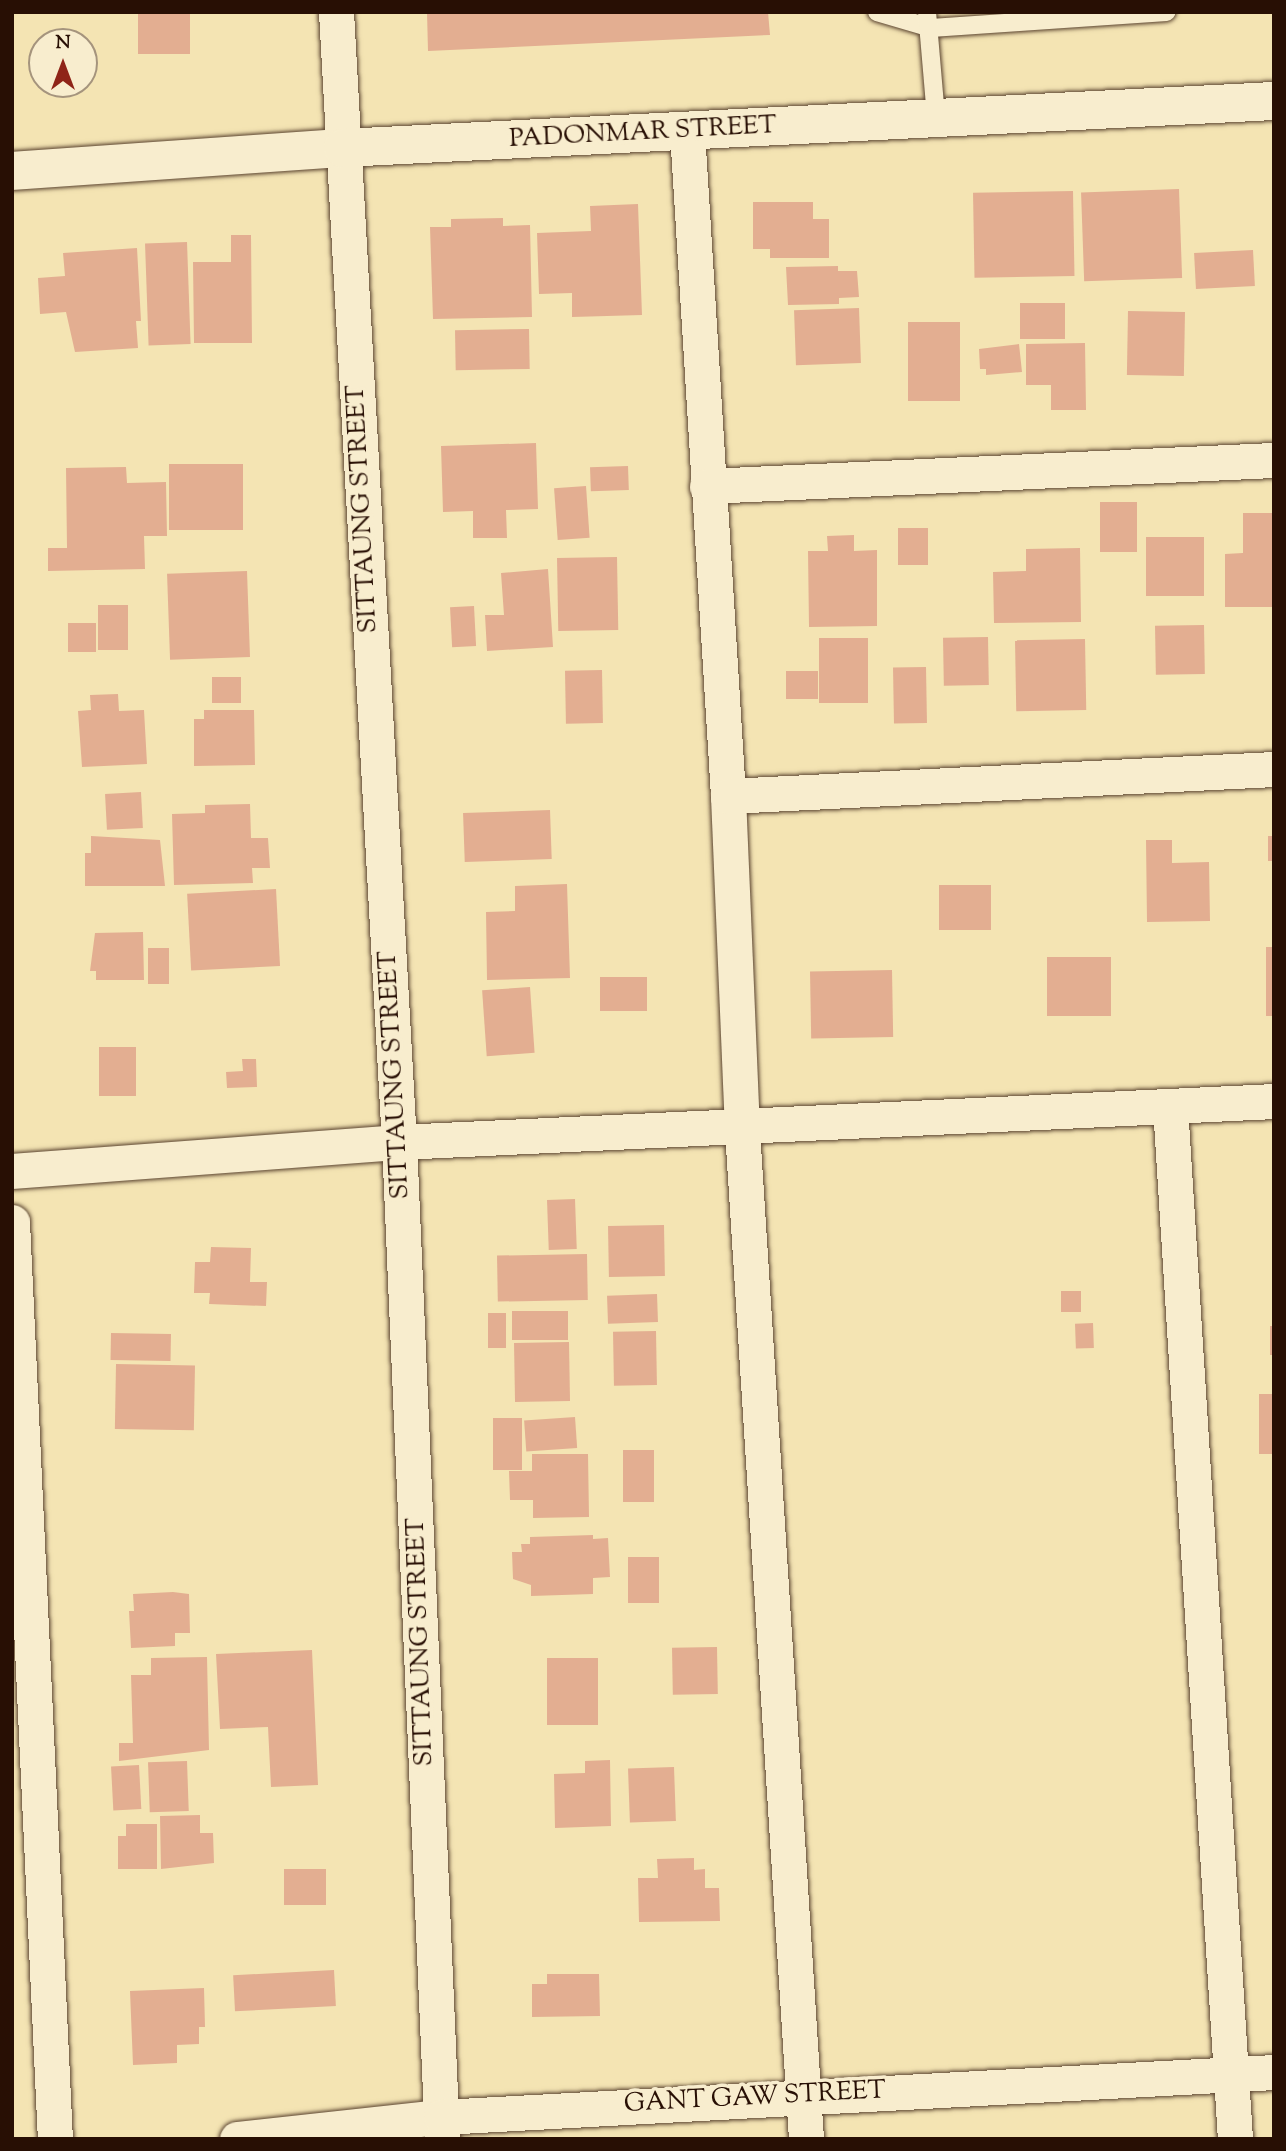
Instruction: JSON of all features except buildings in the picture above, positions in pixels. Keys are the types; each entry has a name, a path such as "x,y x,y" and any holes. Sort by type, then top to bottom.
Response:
{"street":[{"name":"SITTAUNG STREET","path":"336,12 399,1142 442,2128"},
{"name":"PADONMAR STREET","path":"12,171 343,148 1274,101"},
{"path":"687,131 728,796 742,1129 806,2139"},
{"path":"707,486 1274,460"},
{"path":"728,796 1274,769"},
{"path":"12,1171 399,1142 742,1129 1274,1101"},
{"path":"1170,1106 1235,2139"},
{"path":"12,1222 26,1823 55,2139"},
{"name":"GANT GAW STREET","path":"237,2139 442,2128 804,2094 1274,2072"}],"lane":[{"path":"877,12 929,20 1166,12"},
{"path":"929,20 936,117"}]}
